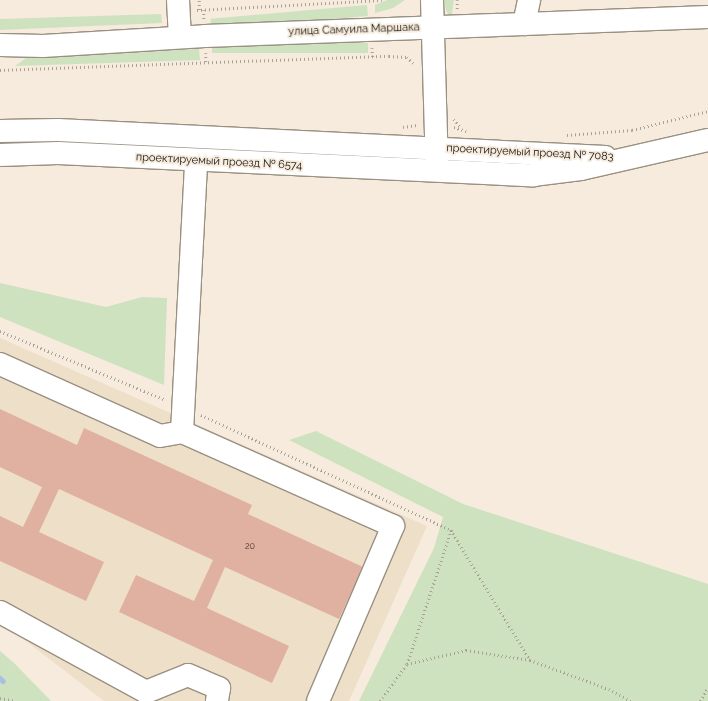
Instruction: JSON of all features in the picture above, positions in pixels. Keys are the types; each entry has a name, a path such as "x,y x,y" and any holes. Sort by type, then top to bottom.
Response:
{"main road":[{"path":"432,0 433,27 431,131 437,172"},
{"path":"524,24 529,0"},
{"path":"180,37 186,7"},
{"name":"улица Самуила Маршака","path":"0,45 43,46 180,37 708,17"},
{"path":"0,131 431,131"},
{"name":"проектируемый проезд № 7083","path":"431,131 624,158"},
{"name":"проектируемый проезд № 7083","path":"437,172 533,175 581,169 708,140"},
{"name":"проектируемый проезд № 6574","path":"0,155 58,153 437,172"},
{"path":"182,432 185,399 196,161"},
{"path":"0,364 160,436 182,432 393,526 318,701"},
{"path":"0,612 146,692 188,675 219,688 217,701"}],"path":[{"path":"186,7 200,0"},
{"path":"186,7 382,0"},
{"path":"0,70 389,56 406,57 413,60 415,66"},
{"path":"564,135 632,130 708,112"},
{"path":"415,125 431,131"},
{"path":"395,128 415,125 431,131 460,127 469,132"},
{"path":"0,331 185,399"},
{"path":"380,701 407,664 451,530"},
{"path":"407,664 466,650 530,660 610,689 631,701"},
{"path":"700,701 708,687"},
{"path":"0,698 16,701"}],"shaded area":[{"path":"0,338 427,526 349,701 104,701 0,621"}],"green space":[{"path":"387,0 405,0 393,8 375,13 375,5"},
{"path":"444,0 454,0 451,19 446,10"},
{"path":"367,5 368,16 212,30 211,19"},
{"path":"161,14 162,23 0,30 0,19"},
{"path":"212,43 368,43 368,53 212,53"},
{"path":"199,49 200,60 15,66 29,56"},
{"path":"0,283 106,307 142,297 167,298 164,385 0,317"},
{"path":"316,431 463,504 708,584 708,701 359,701 434,548 443,517 289,440"},
{"path":"0,651 14,663 51,701 0,701"}],"building":[{"path":"0,409 77,445 84,428 252,505 248,514 363,567 339,619 225,567 207,608 289,646 272,683 119,612 136,575 194,601 213,560 59,489 39,532 104,562 86,601 0,561 0,516 23,527 42,487 0,467"}],"waterway":[{"path":"0,678 3,681"}]}
